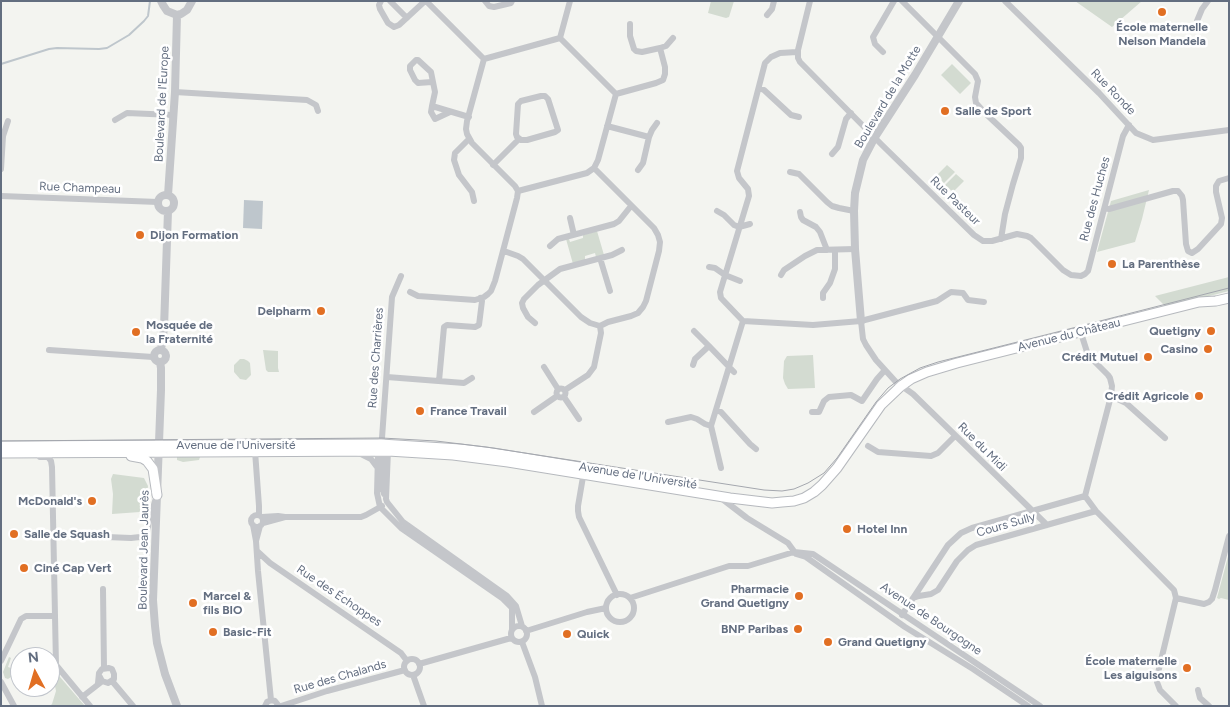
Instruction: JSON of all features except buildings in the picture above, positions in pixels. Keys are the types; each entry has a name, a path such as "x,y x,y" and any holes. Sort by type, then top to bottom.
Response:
{"main road":[{"path":"1203,301 1229,294"},
{"name":"Avenue du Château","path":"822,486 837,468 881,405 901,386 911,380 938,368 1203,301 1229,298"},
{"name":"Avenue de l'Université","path":"3,451 106,453 159,449 255,451 353,450 381,447"},
{"name":"Avenue de l'Université","path":"3,451 381,447 460,449 718,496 772,503 804,498 822,486"},
{"path":"106,453 141,458 147,461 154,470 157,496"},
{"name":"Avenue de l'Université","path":"584,471 770,498 786,498 800,495 822,486"}],"street":[{"path":"162,1 164,8 168,12 177,15 187,10 192,1"},
{"path":"381,1 380,9 391,26 397,26 426,1 484,59"},
{"path":"390,1 407,18"},
{"path":"485,1 489,6 494,7 511,3 512,1"},
{"path":"560,38 570,1"},
{"path":"767,15 772,9 774,1"},
{"path":"810,1 797,52 780,53 768,59 764,66 737,171 738,178 747,188 749,194 724,275 720,296 743,320 813,325 861,321 937,301 951,292 963,293 968,300 984,302"},
{"path":"883,52 875,44 873,37 894,1"},
{"path":"902,1 975,74 978,81 975,97 976,103 1019,145 1021,158 1008,201 1001,238"},
{"name":"Boulevard de la Motte","path":"901,386 876,360 863,339 855,249 855,193 863,160 875,137 959,1"},
{"name":"Rue Ronde","path":"1005,1 1099,93 1136,133 1153,140 1229,130"},
{"path":"1198,28 1197,21 1202,8 1208,1"},
{"name":"Boulevard de l'Europe","path":"168,195 175,92 177,15"},
{"path":"630,24 630,36 636,51 642,52 666,46 673,38"},
{"path":"484,59 560,38"},
{"path":"560,38 616,94"},
{"path":"616,94 663,80 665,70 660,48"},
{"name":"Rue Pasteur","path":"797,52 800,62 974,235 983,241 992,241 1017,234 1027,236 1066,272 1071,275 1081,276"},
{"path":"410,292 418,296 475,300 488,294 493,286 504,251 518,191 469,140 466,129 484,59"},
{"path":"432,82 435,92 431,111 435,119 450,112"},
{"path":"759,88 764,90 791,116 798,117"},
{"path":"175,92 308,100 316,105 318,111"},
{"path":"518,191 587,173 594,168 598,160 616,94"},
{"path":"545,96 549,100 554,121 558,128 557,131 527,140 519,139 516,131 518,104 523,100 545,96"},
{"path":"432,106 469,117"},
{"path":"115,120 127,113 173,115"},
{"path":"832,154 838,147 846,119 851,113"},
{"path":"1,169 3,136 8,121"},
{"path":"638,170 643,163 649,137 657,123"},
{"name":"Rue des Huches","path":"1081,276 1088,270 1124,136 1129,125"},
{"path":"607,126 649,137"},
{"path":"493,164 519,139"},
{"path":"469,140 455,153 454,160 459,175 472,192 474,202"},
{"path":"504,251 520,257 581,317 590,323 600,326 635,314 643,307 659,251 659,240 656,231 594,168"},
{"path":"790,172 799,174 832,206 854,211"},
{"path":"1104,208 1109,209 1173,191 1178,192 1182,196 1186,244 1188,251 1192,253 1221,224 1222,218 1216,186 1219,181 1229,178"},
{"path":"161,350 164,328 168,211 173,207 174,202 168,195 162,196 158,202 161,209 168,211"},
{"name":"Rue Champeau","path":"1,196 158,202"},
{"path":"550,246 558,239 614,224 619,221 631,206"},
{"path":"717,210 732,224 739,227 750,224"},
{"path":"800,212 803,220 820,232 827,250"},
{"path":"570,218 574,235"},
{"path":"781,275 784,270 817,250 855,249"},
{"path":"535,323 528,317 523,308 523,301 538,285 560,269 612,255 622,250"},
{"path":"823,298 823,293 835,269 836,250"},
{"path":"600,258 610,291"},
{"path":"709,267 715,268 724,275 740,281"},
{"name":"Rue des Charrières","path":"381,447 392,297 401,276"},
{"path":"439,381 444,327 450,325 475,327 479,325 482,301 480,298"},
{"path":"721,468 711,426 743,320"},
{"path":"534,412 588,375 594,367 601,334 600,326"},
{"path":"694,331 734,372"},
{"path":"1081,333 1088,355 1110,378 1112,386 1085,496 1096,511 1171,586 1176,598 1157,682 1160,690 1176,706"},
{"path":"693,365 695,359 709,346"},
{"path":"49,350 153,357"},
{"path":"153,357 155,352 161,350"},
{"path":"160,362 164,361 166,355 161,350"},
{"path":"153,357 156,362 160,362"},
{"path":"159,449 162,376 160,362"},
{"path":"544,367 579,419"},
{"path":"812,412 819,412 828,397 851,394 862,401 885,370"},
{"path":"387,377 464,383 472,378"},
{"name":"Rue du Midi","path":"901,386 913,394 1047,525"},
{"path":"1111,396 1126,403 1165,438"},
{"path":"716,410 721,412 756,449"},
{"path":"668,422 691,417 711,426"},
{"path":"868,446 878,452 931,456 938,453 955,436"},
{"path":"381,447 377,467 377,493 380,507 401,528 502,598 512,608 512,638 515,641 522,642"},
{"path":"381,447 382,487 387,500 403,522 508,596 516,606 524,629 526,637 522,642"},
{"name":"Boulevard Jean Jaurès","path":"159,449 153,584 155,626 157,643 165,674 177,706"},
{"path":"353,450 371,459 377,467"},
{"path":"3,451 20,456 48,457 51,461 56,665 90,706"},
{"path":"255,451 259,506 256,541 271,700"},
{"path":"584,471 578,506 580,517 617,594"},
{"path":"54,533 82,536 140,537 146,533 157,496"},
{"path":"630,599 634,609 627,620 622,622 616,621 609,616 606,608 609,599 617,594 630,599 644,596 729,566 748,566 793,553 788,543 747,518 718,496"},
{"name":"Cours Sully","path":"900,617 948,544 961,533 972,528 1085,496"},
{"path":"259,521 285,517 361,517 380,507 387,500"},
{"name":"Cours Sully","path":"912,598 931,594 938,590 957,561 976,545 1096,511"},
{"path":"1176,598 1204,604 1209,602 1215,590 1229,536"},
{"name":"Rue des Échoppes","path":"257,551 270,563 401,653 408,661"},
{"name":"Avenue de Bourgogne","path":"793,553 801,552 809,557 1034,706"},
{"name":"Avenue de Bourgogne","path":"809,557 813,565 864,602 1023,706"},
{"path":"101,681 100,671 104,668 103,589"},
{"path":"512,630 516,626 524,629 606,608"},
{"path":"1,660 21,619 26,616 54,616"},
{"name":"Avenue de Bourgogne","path":"900,617 1028,706"},
{"name":"Avenue de Bourgogne","path":"900,617 1040,706"},
{"path":"419,664 512,638"},
{"path":"522,642 535,677 542,706"},
{"path":"413,675 408,674 404,665 408,661 414,660 419,664"},
{"path":"413,675 419,671 419,664"},
{"path":"104,668 109,668 113,671 112,681"},
{"name":"Rue des Chalands","path":"280,706 405,670"},
{"path":"413,675 424,706"},
{"path":"82,697 101,681"},
{"path":"101,681 108,683 112,681"},
{"path":"112,681 133,706"},
{"path":"1,682 14,706"},
{"path":"1198,690 1200,698 1209,706"},
{"path":"173,695 183,706"},
{"path":"265,706 271,700"},
{"path":"271,700 280,706"}],"shaded area":[{"path":"711,1 734,1 729,17 726,18 708,13"},
{"path":"1075,1 1142,1 1112,27"},
{"path":"952,64 971,83 960,94 941,75"},
{"path":"947,165 955,172 944,183 936,176"},
{"path":"956,174 964,181 953,192 945,185"},
{"path":"1149,190 1135,242 1097,252 1111,201"},
{"path":"244,200 263,201 262,229 243,228"},
{"path":"597,231 604,255 596,257 595,253 585,256 585,260 573,264 566,239 569,239 570,242 583,238 583,235"},
{"path":"1229,277 1229,291 1166,307 1155,296"},
{"path":"263,350 278,351 279,372 268,372 266,370"},
{"path":"813,355 815,388 788,389 783,378 784,361 787,356"},
{"path":"240,359 250,363 251,375 246,380 240,379 234,372 234,365"},
{"path":"201,454 199,460 183,462 177,460 177,455"},
{"path":"113,474 144,478 148,486 145,509 140,512 112,514 113,494 111,479"},
{"path":"1229,553 1229,600 1219,599 1217,598"},
{"path":"9,657 10,678 5,678 3,672"},
{"path":"60,677 85,706 50,706 54,697 60,697"}],"waterway":[{"path":"1,64 49,49 107,48 129,35 144,21 148,16 150,1"}],"tram line":[{"path":"1,441 382,438 436,441 764,490 782,491 794,489 824,473 888,388 920,368 1229,288"}],"place":[{"name":"École maternelle Nelson Mandela","path":"1162,12"},
{"name":"Salle de Sport","path":"945,111"},
{"name":"Dijon Formation","path":"140,235"},
{"name":"La Parenthèse","path":"1112,264"},
{"name":"Delpharm","path":"321,311"},
{"name":"Quetigny","path":"1211,331"},
{"name":"Mosquée de la Fraternité","path":"136,332"},
{"name":"Casino","path":"1208,349"},
{"name":"Crédit Mutuel","path":"1148,357"},
{"name":"Crédit Agricole","path":"1199,396"},
{"name":"France Travail","path":"420,411"},
{"name":"McDonald's","path":"92,501"},
{"name":"Hotel Inn","path":"847,529"},
{"name":"Salle de Squash","path":"14,534"},
{"name":"Ciné Cap Vert","path":"24,568"},
{"name":"Pharmacie Grand Quetigny","path":"799,596"},
{"name":"Marcel & fils BIO","path":"193,603"},
{"name":"BNP Paribas","path":"798,629"},
{"name":"Basic-Fit","path":"213,632"},
{"name":"Quick","path":"567,634"},
{"name":"Grand Quetigny","path":"828,642"},
{"name":"École maternelle Les aiguisons","path":"1187,668"}]}
